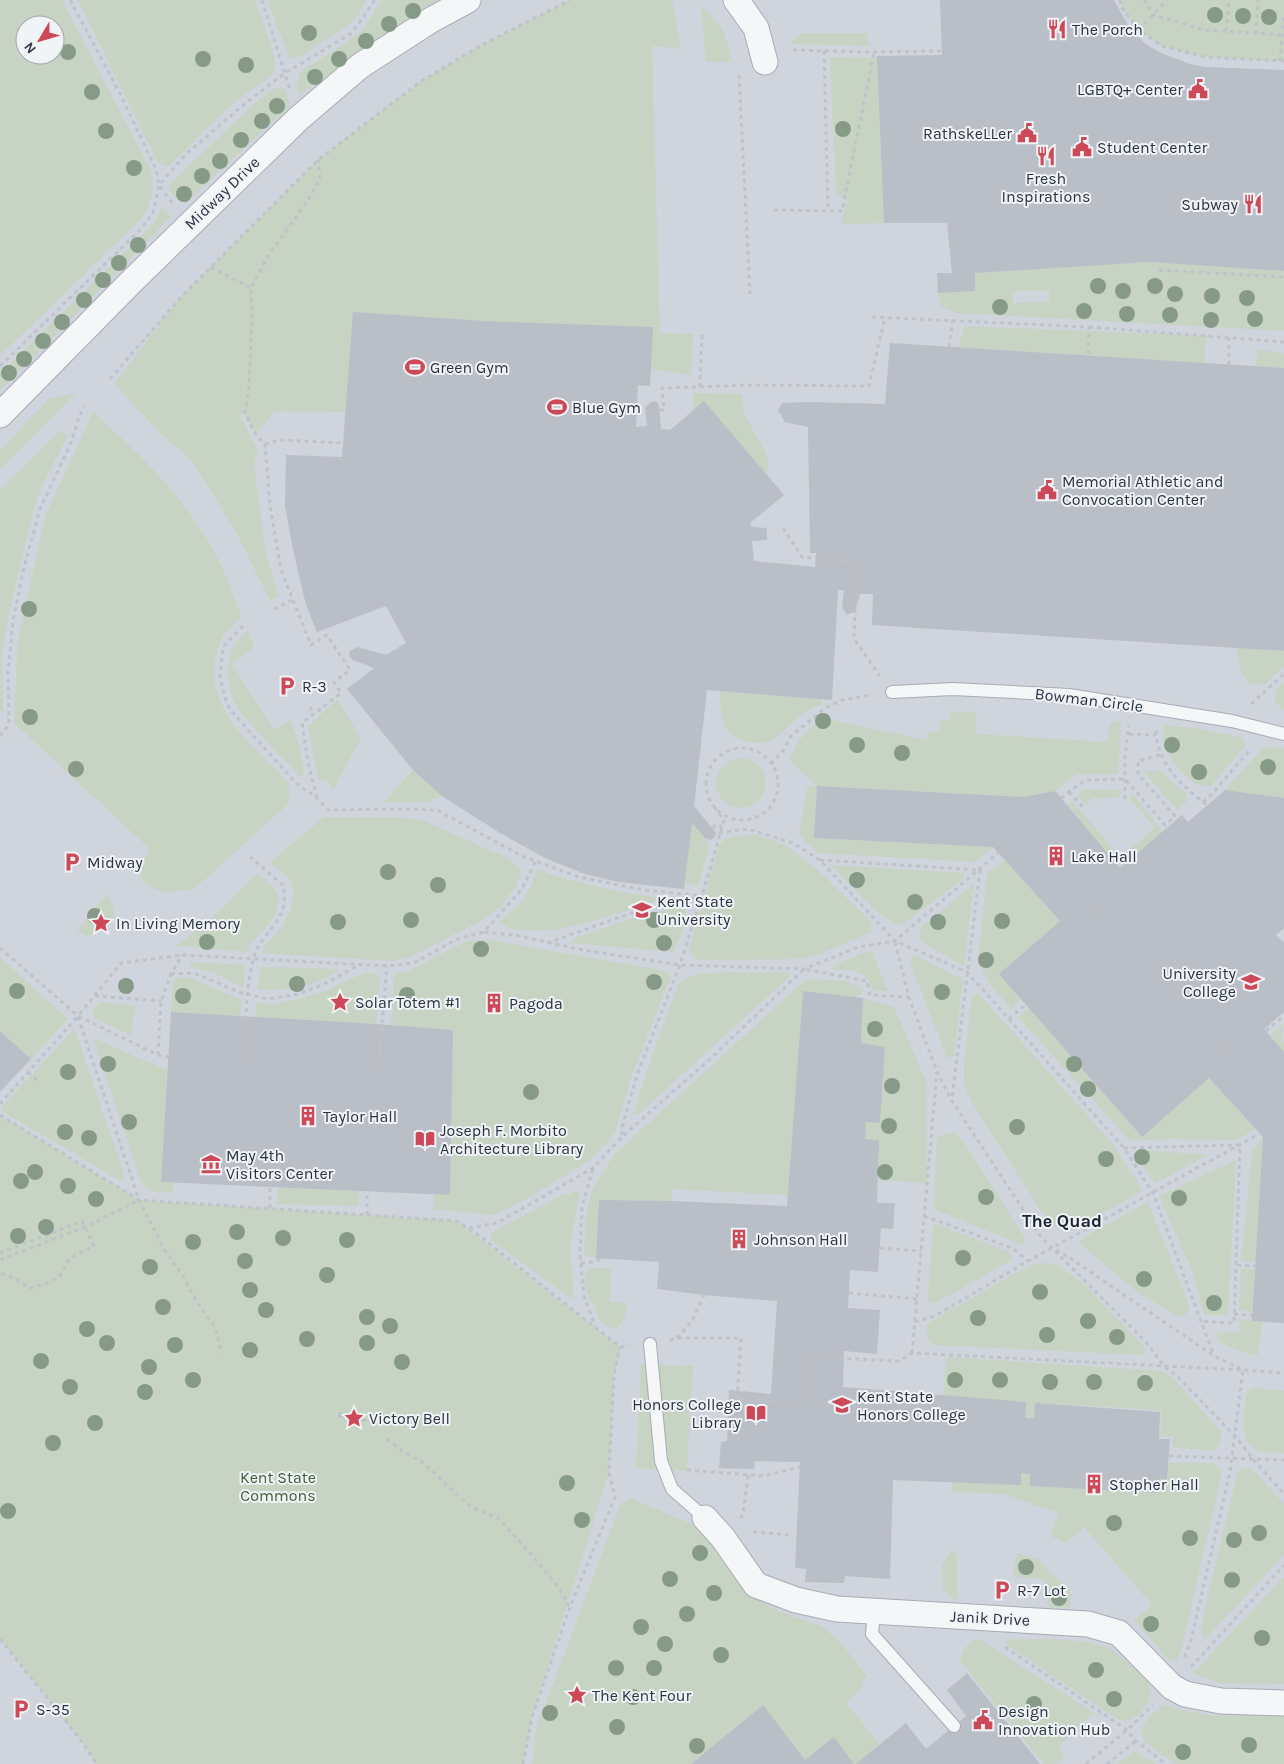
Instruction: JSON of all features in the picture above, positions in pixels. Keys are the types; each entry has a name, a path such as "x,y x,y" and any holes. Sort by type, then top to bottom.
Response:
{"street":[{"name":"Midway Drive","path":"0,415 131,282 298,119 360,66 431,20 468,0"},
{"path":"736,0 756,28 765,62"},
{"name":"Janik Drive","path":"706,1518 723,1538 756,1585 796,1600 836,1609 1088,1624 1119,1633 1172,1687 1185,1694 1201,1699 1221,1701 1284,1703"}],"lane":[{"name":"Bowman Circle","path":"892,692 952,689 1069,695 1232,721 1284,734"},
{"path":"650,1344 662,1461 672,1488 706,1518"},
{"path":"874,1611 872,1634 954,1726"}],"path":[{"path":"0,366 140,231 153,213 159,185 156,170 121,95 70,0"},
{"path":"262,0 298,119"},
{"path":"159,185 186,154 246,102 285,72 352,33 375,0"},
{"path":"110,379 181,297 318,160 420,82 478,47 570,0"},
{"path":"1120,0 1122,8 1139,30 1162,46 1205,57 1282,61 1284,15"},
{"path":"1144,0 1153,15 1205,30 1283,35"},
{"path":"1139,30 1167,0"},
{"path":"1226,31 1229,0"},
{"path":"1256,34 1258,0"},
{"path":"793,50 942,51"},
{"path":"824,50 828,211"},
{"path":"774,210 842,211 874,52"},
{"path":"739,71 750,294"},
{"path":"317,798 308,762 302,723 341,692 334,682 350,670 327,636 311,645 292,600 281,570 270,506 265,444 256,435 245,413 249,387 252,317 251,288 269,254 307,202 320,179 318,160"},
{"path":"159,185 191,224"},
{"path":"211,267 251,288"},
{"path":"1159,270 1284,277"},
{"path":"872,317 953,319 1089,327 1284,342"},
{"path":"660,410 664,410 662,388 754,385 869,386 885,317"},
{"path":"949,347 953,319"},
{"path":"1088,356 1089,327"},
{"path":"700,387 702,334"},
{"path":"1229,338 1229,365"},
{"path":"0,736 8,726 8,673 13,620 24,567 40,509 70,445 84,406"},
{"path":"265,444 280,440 343,444"},
{"path":"771,764 783,751 791,736 825,708 842,700 892,692 854,639 857,563 802,557 783,528"},
{"path":"274,609 292,600"},
{"path":"243,626 223,647 220,677 227,704 296,783 317,798 328,810 437,810 535,862 579,877 635,888 702,896"},
{"path":"1232,721 1284,674"},
{"path":"1125,799 1125,756 1131,705"},
{"path":"310,707 314,714"},
{"path":"1156,708 1156,735 1160,755 1176,779 1208,805"},
{"path":"1203,802 1252,748 1266,728"},
{"path":"1129,734 1156,735"},
{"path":"622,1136 622,1127 638,1072 680,965 724,820 716,810 709,799 706,788 706,776 711,765 719,756 730,750 742,748 754,750 764,756 771,764 777,776 774,800 768,809 759,816 747,820 736,820 716,810"},
{"path":"1125,779 1165,825 1175,816 1138,774 1138,761 1160,755"},
{"path":"1061,798 1086,780 1125,779"},
{"path":"1069,792 1083,806"},
{"path":"713,828 716,825 722,827"},
{"path":"720,833 748,830 793,843 820,860 895,941 968,972 1124,1148 1153,1192 1214,1356"},
{"path":"468,1228 497,1223 594,1168 622,1136 710,1059 804,969 858,947 895,941 998,853"},
{"path":"245,1060 248,995 253,959 258,944 279,920 284,903 283,885 250,857"},
{"path":"820,860 980,870"},
{"path":"484,932 522,889 535,862"},
{"path":"952,1101 980,870"},
{"path":"546,944 632,913 702,896"},
{"path":"1092,909 1098,915"},
{"path":"0,1104 78,1016 121,963 182,955 387,966 414,963 457,939 484,932 514,935 546,944 680,965 804,969 867,981 870,995 909,998"},
{"path":"895,941 909,998 937,1072 952,1101 1041,1237 1144,1341 1164,1366 1179,1378 1234,1435 1284,1494"},
{"path":"0,948 78,1016 158,1055 168,1057"},
{"path":"158,1055 161,1001 171,974 182,955"},
{"path":"171,974 194,972 241,993 268,999 299,994 324,984 360,964"},
{"path":"378,1071 387,966"},
{"path":"94,996 161,1001"},
{"path":"1009,1020 1026,1004"},
{"path":"78,1016 139,1200 165,1251 216,1329 221,1354"},
{"path":"1266,1031 1284,1016"},
{"path":"1216,1046 1223,1054"},
{"path":"28,1072 38,1081"},
{"path":"912,1353 937,1072"},
{"path":"0,1115 139,1200 457,1221 620,1347 650,1344 677,1338 741,1338 738,1399 807,1404 809,1357 899,1362 912,1353 1284,1373"},
{"path":"915,1322 935,1316 1028,1261 1259,1134"},
{"path":"1124,1148 1240,1145"},
{"path":"1201,1322 1234,1323 1240,1145"},
{"path":"594,1168 582,1206 581,1263 584,1296 595,1327"},
{"path":"270,1187 270,1208"},
{"path":"367,1191 367,1215"},
{"path":"0,1260 85,1227 139,1200"},
{"path":"924,1216 1012,1248 1028,1261"},
{"path":"0,1253 82,1221 94,1246 70,1258 60,1276 45,1284 30,1288 14,1278 0,1273"},
{"path":"880,1248 921,1251"},
{"path":"1052,1248 1070,1258 1214,1356 1243,1370"},
{"path":"581,1263 593,1262 602,1258"},
{"path":"1236,1264 1255,1266"},
{"path":"849,1293 916,1299"},
{"path":"677,1338 692,1321 704,1295"},
{"path":"1234,1314 1253,1315"},
{"path":"523,1764 532,1716 570,1607 615,1497 609,1472 614,1375 620,1347"},
{"path":"1172,1687 1190,1644 1230,1472 1243,1370"},
{"path":"387,1439 422,1462 471,1507 498,1518 530,1552 559,1588 570,1607"},
{"path":"1169,1456 1284,1460"},
{"path":"665,1470 697,1470 763,1476 800,1466"},
{"path":"723,1538 743,1515 748,1475"},
{"path":"1086,1764 1127,1730 1172,1687 1284,1565"},
{"path":"982,1618 987,1636 1056,1680 1127,1730 1136,1741 1166,1764"},
{"path":"0,1639 80,1739 97,1764"},
{"path":"1107,1764 1136,1741"}],"shaded area":[{"name":"Kent State University","path":"0,0 1284,0 1284,1764 0,1764"}],"green space":[{"path":"0,0 62,0 150,169 152,194 149,206 142,218 0,356"},
{"path":"78,0 254,0 273,51 275,59 274,70 266,80 252,89 209,126 168,167 158,163"},
{"path":"268,0 366,0 359,14 350,24 301,56 291,58 277,27"},
{"path":"381,0 441,0 375,41 300,95 297,84 299,73 356,36 364,28"},
{"path":"570,0 672,0 681,49 652,46 660,333 693,334 691,375 651,369 650,386 638,385 346,412 274,411 256,435 245,414 239,415 258,450 254,465 265,549 279,596 270,601 235,530 192,461 161,434 114,384 181,297 318,160 420,82 478,47"},
{"path":"1120,0 1284,0 1284,61 1205,57 1162,46 1139,30 1122,8"},
{"path":"701,6 723,30 732,62 708,62 706,60"},
{"path":"801,33 867,33 869,46 789,44"},
{"path":"877,56 884,223 841,224 848,200 836,193 830,57 871,58 874,60"},
{"path":"281,87 286,91 290,106 185,203 176,199 169,185 258,100 274,89"},
{"path":"161,208 169,213 170,218 0,391 0,374 156,221"},
{"path":"1149,262 1284,271 1284,331 957,313 942,307 938,293 975,291 975,273","holes":["1013,291 1050,291 1049,302 1013,303"]},
{"path":"965,326 1207,336 1204,363 958,347"},
{"path":"1258,350 1284,353 1284,368 1256,366"},
{"path":"76,393 0,470 0,450 49,399"},
{"path":"693,393 741,394 744,414 768,457 767,475 694,409"},
{"path":"93,412 146,462 179,499 207,539 219,561 242,618 225,633 219,645 214,674 217,692 224,709 234,725 288,783 290,795 288,804 208,877 192,889 166,893 148,886 140,875 149,848 14,723 18,640 45,517"},
{"path":"60,430 67,437 40,490 7,622 2,655 3,713 0,710 0,489"},
{"path":"248,631 254,647 232,664 274,730 290,720 300,747 304,775 299,776 262,737 236,705 232,697 228,676 230,655 236,641"},
{"path":"1236,648 1284,651 1284,667 1264,685 1251,684 1242,675"},
{"path":"1284,682 1284,711 1274,700 1278,687"},
{"path":"720,691 821,699 822,705 802,714 772,740 752,743 739,739 727,729 722,716"},
{"path":"337,699 361,738 333,790 330,783 318,779 308,727"},
{"path":"950,711 977,713 975,734 1107,742 1110,723 1121,720 1118,774 1077,774 1055,791 1024,797 817,786 814,838 993,847 976,862 817,853 799,835 807,788 816,785 789,760 797,743 812,726 827,719 926,740 929,732 940,731 941,720 950,721"},
{"path":"1164,725 1201,729 1243,738 1245,746 1211,786 1200,785 1184,775 1172,760 1163,734"},
{"path":"1263,748 1284,748 1284,798 1225,790"},
{"path":"736,758 746,758 759,765 766,778 766,788 759,801 746,808 736,808 727,804 720,797 716,788 716,778 720,769 727,762"},
{"path":"413,770 442,796 426,802 384,802"},
{"path":"1161,770 1171,782 1186,793 1186,802 1177,810 1144,772"},
{"path":"1085,789 1120,790 1119,798 1094,798 1086,804 1077,796"},
{"path":"1131,792 1163,832 1120,868 1066,806 1072,801 1117,853 1124,854 1155,828 1131,800"},
{"path":"324,817 399,817 424,821 510,859 521,870 517,885 501,906 479,922 409,957 393,961 261,953 283,924 293,899 290,881 270,862"},
{"path":"692,823 705,838 709,846 698,886 685,883"},
{"path":"754,834 787,846 817,869 871,922 872,932 822,953 801,959 698,960 692,956 689,950 719,845 725,839"},
{"path":"1005,860 1060,921 1000,974 1021,999 1011,1009 988,982 978,960 987,874"},
{"path":"831,865 965,873 963,879 903,924 895,925 874,909"},
{"path":"537,869 558,877 612,890 655,897 656,901 599,919 552,930 530,931 512,929 499,921 524,899"},
{"path":"258,873 276,890 279,901 270,923 248,947 249,952 176,946 206,923"},
{"path":"974,884 964,966 924,943 919,939 919,933 922,927"},
{"path":"107,894 114,909 113,919 110,924 102,930 87,936 77,931"},
{"path":"681,906 686,910 687,921 673,952 570,943 573,939 638,916"},
{"path":"490,940 666,971 670,974 670,979 632,1074 615,1133 592,1159 519,1203 495,1215 433,1209 435,1194 450,1194 453,1030 391,1025 394,973 406,972 467,941"},
{"path":"872,952 888,991 873,991 867,978 858,972 833,969 833,966 863,953"},
{"path":"917,956 963,980 954,1056 947,1058 911,965 911,957"},
{"path":"0,957 68,1019 31,1059 0,1031"},
{"path":"191,962 245,965 243,988 215,973 190,967"},
{"path":"261,967 340,969 321,980 301,987 257,989"},
{"path":"367,972 380,975 376,1024 256,1017 256,1002 272,1005 294,1000 325,991"},
{"path":"704,973 789,973 789,977 640,1113 635,1115 644,1080 678,985 690,977"},
{"path":"184,977 242,1000 240,1016 171,1012 173,981"},
{"path":"809,979 847,981 861,988 863,993 855,997 803,991 788,1195 672,1189 671,1201 599,1200 596,1258 584,1256 586,1218 592,1191 615,1154 801,984"},
{"path":"978,993 1113,1144 1143,1191 1066,1233 1053,1225 1039,1208 971,1101 964,1084 964,1064 972,995"},
{"path":"863,998 894,1007 926,1081 927,1183 878,1180 879,1140 865,1139 866,1122 880,1122 885,1047 861,1043"},
{"path":"100,1002 136,1006 131,1035 95,1019 92,1011"},
{"path":"1029,1008 1142,1137 1209,1078 1255,1129 1237,1140 1170,1139 1130,1141 1018,1017"},
{"path":"1284,1023 1281,1039 1284,1042 1284,1052 1270,1035"},
{"path":"75,1030 124,1174 123,1179 119,1180 3,1112 2,1107 71,1032"},
{"path":"93,1038 167,1070 161,1182 173,1183 174,1193 149,1191 141,1181"},
{"name":"Kent State Commons","path":"0,1115 139,1200 457,1221 620,1347 614,1375 609,1472 532,1717 523,1764 97,1764 80,1739 0,1638"},
{"path":"953,1132 962,1139 1023,1235 1026,1242 1023,1245 934,1209 937,1139 943,1134"},
{"path":"1263,1137 1256,1262 1241,1261 1252,1152"},
{"path":"1142,1150 1208,1155 1155,1183 1141,1164 1138,1155"},
{"path":"1236,1160 1228,1315 1205,1315 1192,1270 1159,1196"},
{"path":"278,1187 359,1191 358,1206 276,1204"},
{"path":"577,1190 580,1192 570,1247 574,1296 570,1298 492,1241 490,1236 497,1230 566,1193 568,1195"},
{"path":"1148,1202 1190,1308 1184,1316 1176,1315 1137,1292 1079,1243 1081,1239"},
{"path":"937,1224 1009,1252 1012,1257 1010,1261 934,1304 928,1301 933,1226"},
{"path":"1046,1263 1058,1265 1083,1283 1145,1347 1145,1353 1143,1355 934,1345 927,1339 927,1324 1033,1264"},
{"path":"592,1268 611,1268 610,1302 627,1304 623,1320 617,1328 607,1328 600,1321 593,1301 590,1302 584,1279 585,1275"},
{"path":"1241,1269 1255,1270 1253,1311 1239,1310"},
{"path":"1239,1319 1262,1322 1258,1355 1237,1350 1219,1341 1217,1332 1240,1333"},
{"path":"949,1357 1162,1371 1172,1377 1221,1431 1222,1439 1212,1451 1172,1447 1172,1437 1161,1437 1161,1410 1035,1403 1034,1418 1025,1418 1026,1402 944,1397 946,1361"},
{"path":"641,1364 693,1366 687,1471 636,1468"},
{"path":"1252,1388 1284,1391 1284,1453 1263,1452 1253,1448 1248,1442 1244,1427 1246,1394"},
{"path":"1169,1463 1215,1463 1222,1472 1180,1655 1177,1660 1172,1661 1166,1657 1134,1620 1152,1605 1084,1527 1066,1543 1050,1536 1059,1513 1003,1494 953,1492 952,1482 1021,1485 1021,1473 1030,1474 1030,1486 1157,1493 1159,1479 1167,1479"},
{"path":"1248,1468 1254,1471 1284,1504 1284,1555 1207,1637 1202,1637 1201,1627 1237,1474 1242,1469"},
{"path":"630,1498 703,1529 745,1589 775,1610 821,1626 840,1642 867,1676 861,1681 863,1687 846,1702 880,1745 854,1764 834,1738 805,1760 763,1705 691,1764 532,1764 536,1730 620,1505"},
{"path":"950,1551 957,1554 957,1601 943,1590 942,1566"},
{"path":"1017,1553 1039,1560 1071,1592 1070,1608 1049,1607 1045,1580 1013,1576"},
{"path":"1284,1577 1284,1684 1219,1683 1193,1673"},
{"path":"979,1639 1096,1714 1088,1717 1059,1746 1064,1758 1056,1764 1044,1764 960,1661 966,1647 971,1642"},
{"path":"1007,1639 1080,1641 1108,1648 1136,1670 1146,1681 1149,1686 1150,1696 1146,1706 1130,1720 1124,1721 1115,1718 1006,1644"},
{"path":"1165,1705 1212,1715 1284,1716 1284,1764 1178,1764 1161,1755 1145,1742 1142,1736 1143,1726 1149,1717"},
{"path":"1135,1752 1156,1764 1117,1764"}],"building":[{"name":"Student Center","path":"940,0 1114,0 1130,29 1147,45 1163,54 1190,64 1205,67 1284,70 1284,271 1149,262 975,273 975,291 938,293 937,273 952,273 947,223 884,223 877,56 942,55"},
{"path":"353,312 483,321 653,327 650,386 638,385 636,427 647,426 645,407 653,401 659,405 661,429 670,430 704,401 784,495 750,523 752,527 767,528 767,540 752,541 754,561 815,567 816,553 810,553 808,427 785,422 778,410 782,403 885,404 890,343 1284,368 1284,651 872,625 873,594 860,594 855,611 847,615 842,608 844,590 838,590 832,700 707,690 694,806 716,833 714,838 710,840 705,838 692,823 684,889 618,882 582,873 545,858 500,833 442,796 413,770 347,689 374,668 353,660 349,656 350,651 357,647 386,655 406,643 386,606 317,632 306,605 285,506 286,455 342,457"},
{"path":"817,786 1024,797 1055,791 1120,868 1182,815 1188,822 1225,790 1284,798 1284,928 1276,935 1284,943 1284,1012 1264,1029 1284,1052 1284,1323 1252,1321 1263,1137 1209,1078 1142,1137 999,974 1060,921 993,847 814,838"},
{"path":"803,991 863,998 861,1043 885,1047 880,1123 866,1122 865,1139 879,1140 877,1203 895,1203 893,1229 881,1228 878,1272 850,1270 848,1308 880,1310 877,1354 844,1351 843,1387 1026,1402 1025,1418 1034,1418 1035,1403 1160,1412 1159,1439 1170,1439 1167,1479 1159,1479 1158,1493 1030,1486 1030,1474 1021,1473 1021,1485 893,1480 890,1579 845,1576 844,1583 805,1582 806,1569 795,1568 800,1462 755,1461 754,1469 719,1468 721,1442 727,1441 729,1390 771,1394 777,1301 657,1289 659,1262 596,1258 599,1200 787,1206"},
{"name":"Pagoda","path":"489,995 502,997 500,1011 486,1009"},
{"name":"Taylor Hall","path":"171,1012 453,1030 450,1195 161,1182"},
{"path":"0,1031 31,1059 0,1092"},
{"path":"339,1412 360,1416 367,1420 366,1422 338,1417"},
{"name":"Design Innovation Hub","path":"967,1673 1040,1764 856,1764 906,1723 926,1749 966,1716 947,1690"},
{"path":"763,1705 805,1760 834,1737 854,1764 691,1764"}],"place":[{"name":"The Porch","path":"1057,29"},
{"name":"LGBTQ+ Center","path":"1198,89"},
{"name":"RathskeLLer","path":"1027,133"},
{"name":"Student Center","path":"1082,147"},
{"name":"Fresh Inspirations","path":"1046,156"},
{"name":"Subway","path":"1253,204"},
{"name":"Green Gym","path":"415,367"},
{"name":"Blue Gym","path":"557,407"},
{"name":"Memorial Athletic and Convocation Center","path":"1047,490"},
{"name":"R-3","path":"287,686"},
{"name":"Lake Hall","path":"1056,856"},
{"name":"Midway","path":"72,862"},
{"name":"Kent State University","path":"642,910"},
{"name":"In Living Memory","path":"101,923"},
{"name":"University College","path":"1251,982"},
{"name":"Solar Totem #1","path":"340,1002"},
{"name":"Pagoda","path":"494,1003"},
{"name":"Taylor Hall","path":"308,1116"},
{"name":"Joseph F. Morbito Architecture Library","path":"425,1139"},
{"name":"May 4th Visitors Center","path":"211,1164"},
{"name":"Johnson Hall","path":"739,1239"},
{"name":"Kent State Honors College","path":"842,1405"},
{"name":"Honors College Library","path":"756,1413"},
{"name":"Victory Bell","path":"354,1418"},
{"name":"Stopher Hall","path":"1094,1484"},
{"name":"R-7 Lot","path":"1002,1590"},
{"name":"The Kent Four","path":"577,1695"},
{"name":"S-35","path":"21,1709"},
{"name":"Design Innovation Hub","path":"983,1720"}],"district":[{"name":"The Quad","path":"1062,1221"}]}
